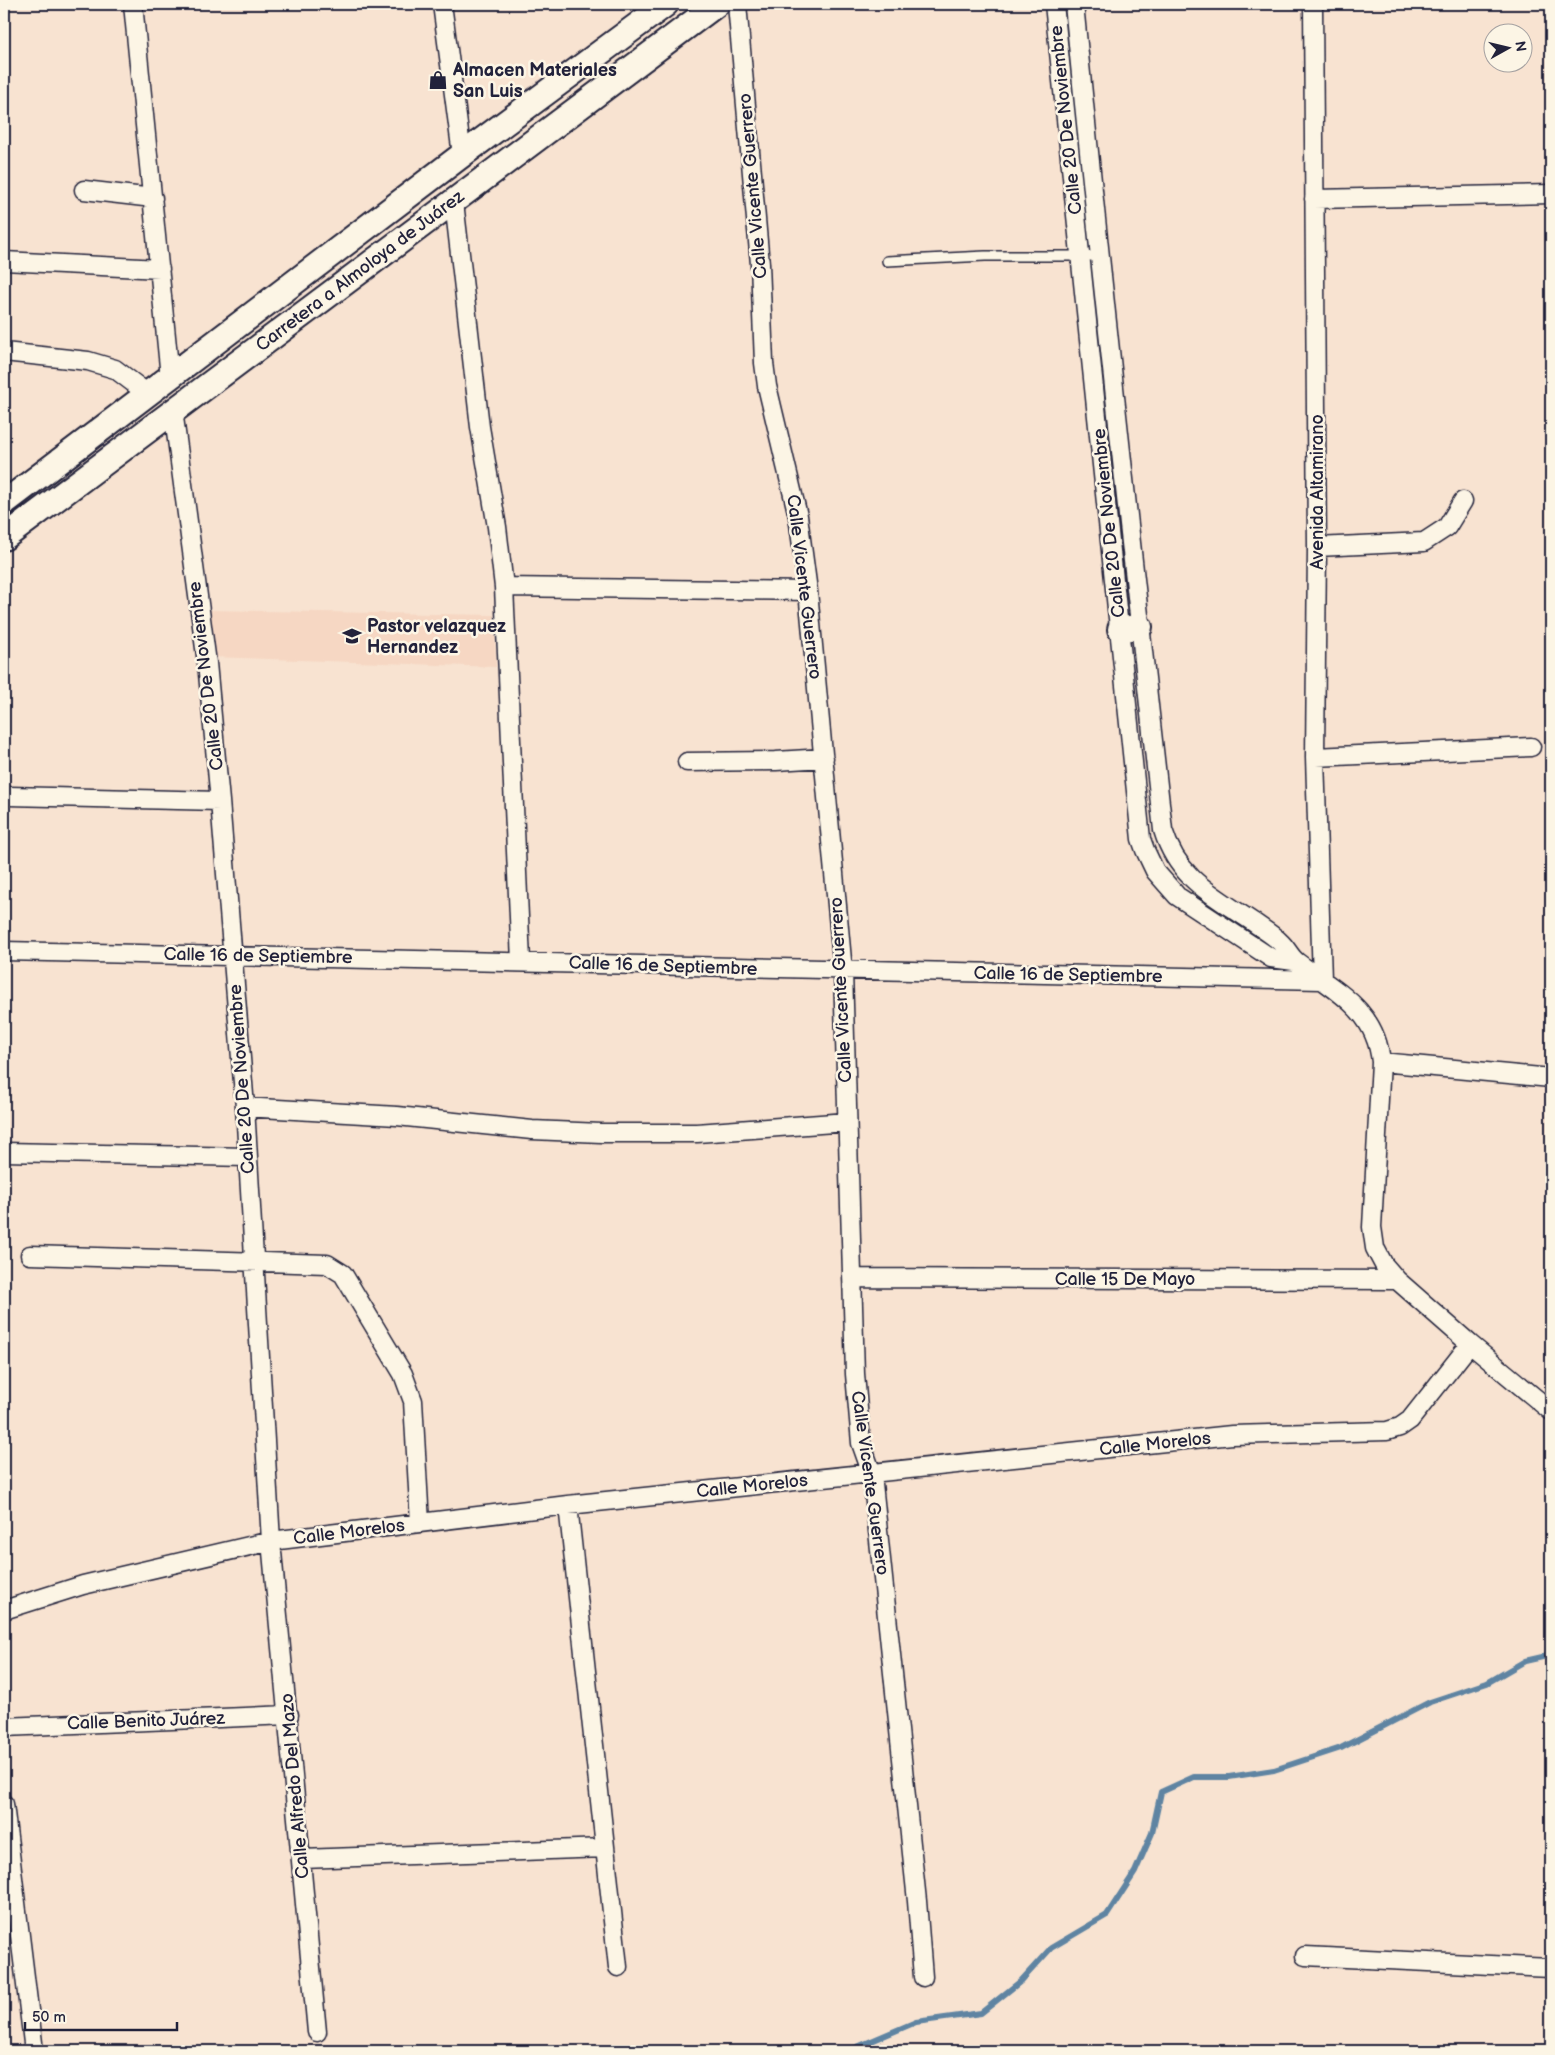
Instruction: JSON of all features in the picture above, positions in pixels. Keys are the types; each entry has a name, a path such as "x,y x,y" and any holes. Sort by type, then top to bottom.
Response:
{"main road":[{"name":"Carretera a Almoloya de Juárez","path":"4,503 462,155 666,4"},
{"name":"Carretera a Almoloya de Juárez","path":"4,538 717,4"}],"street":[{"path":"133,4 170,377"},
{"path":"442,4 462,155"},
{"name":"Calle Vicente Guerrero","path":"737,4 760,264 765,371 798,516 808,591 824,758 843,971 855,1374 859,1430 861,1443 872,1474 917,1901 923,1978"},
{"name":"Calle 20 De Noviembre","path":"1054,4 1080,256 1130,628 1163,830 1168,848 1178,864 1192,879 1281,942 1294,960 1347,998 1368,1020 1380,1049 1381,1062 1373,1236 1375,1248 1384,1265 1397,1280 1551,1411"},
{"name":"Calle 20 De Noviembre","path":"1074,4 1099,256 1130,628"},
{"name":"Avenida Altamirano","path":"1313,4 1317,546 1315,757 1322,980"},
{"path":"84,190 153,198"},
{"path":"1314,199 1551,194"},
{"path":"454,202 480,427 497,527 504,587 521,961"},
{"path":"4,261 160,269"},
{"path":"4,352 88,361 115,370 148,394"},
{"name":"Calle 20 De Noviembre","path":"173,410 207,663 220,800 245,1107 271,1541"},
{"path":"1317,546 1424,542 1447,527 1463,501"},
{"path":"504,587 808,591"},
{"path":"1315,757 1530,748"},
{"path":"687,762 776,761 824,758"},
{"path":"9,796 220,800"},
{"name":"Calle 16 de Septiembre","path":"4,951 521,961 843,971 1322,980"},
{"path":"1381,1062 1551,1078"},
{"path":"245,1107 397,1116 532,1130 591,1132 697,1133 847,1122"},
{"path":"4,1152 248,1157"},
{"path":"30,1255 327,1264 343,1274 403,1374 413,1401 420,1523"},
{"name":"Calle 15 De Mayo","path":"853,1278 1397,1280"},
{"name":"Calle Morelos","path":"4,1610 83,1585 271,1541 568,1505 1232,1436 1386,1431 1400,1427 1410,1420 1470,1344"},
{"path":"568,1505 618,1967"},
{"name":"Calle Alfredo Del Mazo","path":"271,1541 317,2032"},
{"name":"Calle Benito Juárez","path":"4,1726 288,1715"},
{"path":"4,1804 34,2051"},
{"path":"302,1859 605,1848"},
{"path":"1305,1956 1551,1968"}],"lane":[{"path":"887,261 985,256 1099,256"}],"shaded area":[{"name":"Pastor velazquez Hernandez","path":"205,610 494,615 496,667 211,657"}],"waterway":[{"path":"848,2051 916,2022 981,2013 1021,1981 1051,1948 1107,1915 1135,1872 1152,1833 1161,1792 1194,1777 1229,1777 1274,1770 1341,1748 1430,1702 1487,1683 1525,1661 1551,1655"}],"place":[{"name":"Almacen Materiales San Luis","path":"438,80"},
{"name":"Pastor velazquez Hernandez","path":"352,636"}]}
